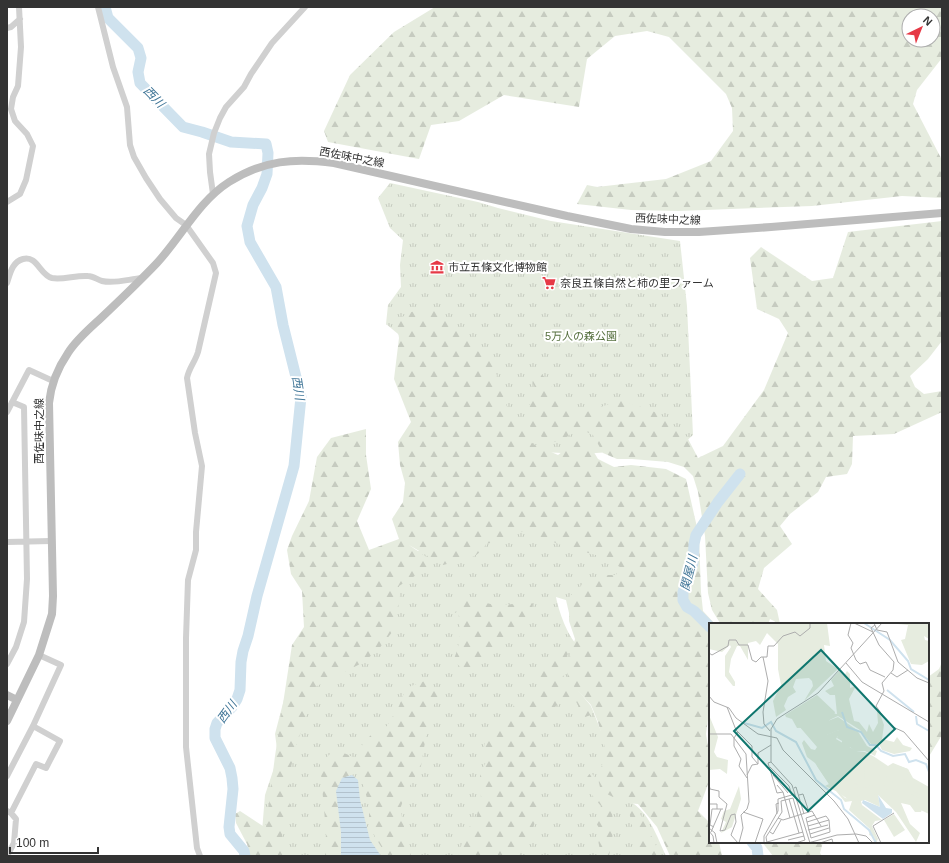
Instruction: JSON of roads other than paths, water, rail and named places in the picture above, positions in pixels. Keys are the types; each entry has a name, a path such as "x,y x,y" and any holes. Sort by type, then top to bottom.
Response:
{"main road":[{"name":"西佐味中之線","path":"7,721 40,655 52,614 53,596 49,404 53,381 69,352 80,338 142,278 171,246 186,225 213,194 229,182 261,166 280,162 304,161 334,163 536,210 631,229 665,232 699,232 942,213"},
{"path":"7,695 18,700"}],"street":[{"path":"7,202 20,194 26,180 33,146 27,134 15,121 11,109 13,97 18,86 21,47 19,7"},
{"path":"98,7 113,67 127,108 130,145 134,157 160,199 176,218 186,225 213,263 216,273 198,352 196,359 189,370 187,378 195,433 202,466 196,532 196,550 188,580 186,654 186,747 197,848 200,856"},
{"path":"213,194 209,154 214,133 220,118 226,107 244,87 272,43 305,7"},
{"path":"7,28 20,19"},
{"path":"7,283 16,262 28,258 34,262 47,276 53,278 89,276 102,281 114,282 142,278"},
{"path":"7,412 29,370 53,381"},
{"path":"7,664 16,647 24,622 27,579 24,407 12,402"},
{"path":"7,542 51,541"},
{"path":"7,776 33,726 61,666 40,655"},
{"path":"7,856 14,843 16,818 9,812 36,764 46,768 60,741 33,726"}],"water":[{"path":"352,775 358,780 360,800 370,840 381,856 341,856 341,832 336,791 342,778"}],"waterway":[{"name":"西川","path":"105,7 108,18 138,48 141,58 138,72 140,83 183,127 231,142 266,144 268,153 267,174 262,188 253,205 247,226 250,242 276,287 283,325 301,397 294,466 243,651 240,690 232,707 217,723 215,729 215,738 230,768 232,778 233,789 229,827 230,834 244,851 245,856"},
{"name":"関屋川","path":"709,626 694,611 687,607 683,600 683,592 693,563 696,535 718,502 740,474"},
{"name":"関屋川","path":"753,843 757,848 758,856"}],"place":[{"name":"市立五條文化博物館","path":"437,267"},
{"name":"奈良五條自然と柿の里ファーム","path":"549,283"}],"park label":[{"name":"5万人の森公園","path":"581,336"}]}
